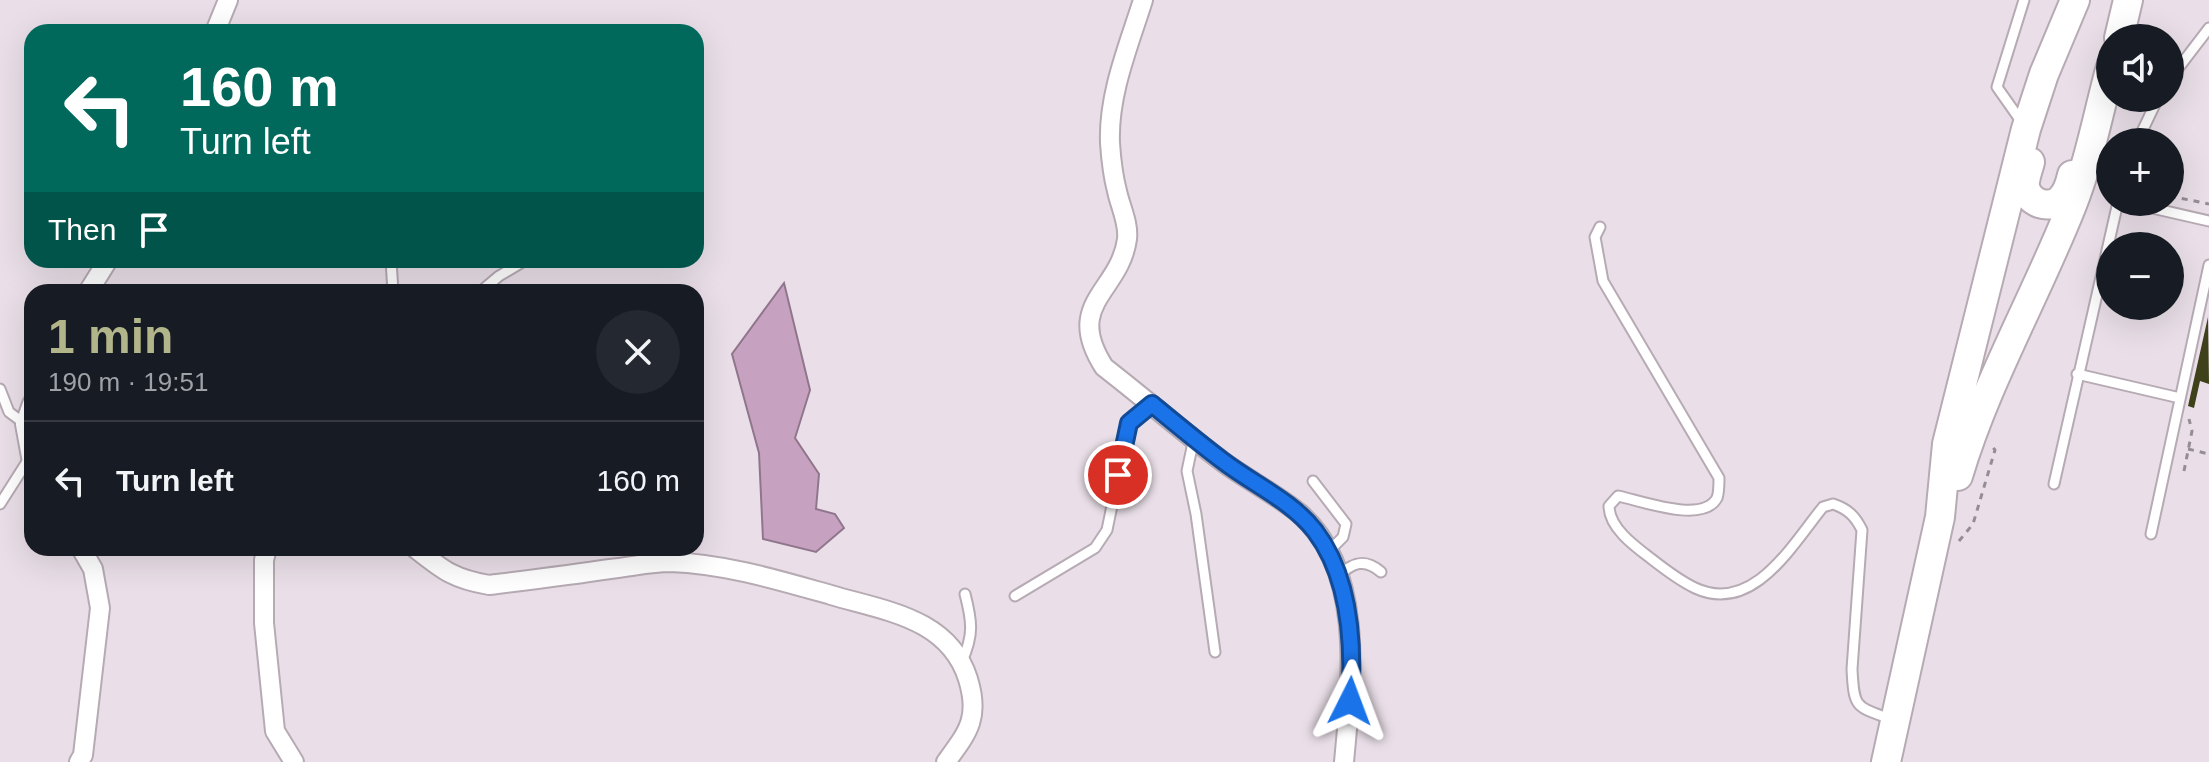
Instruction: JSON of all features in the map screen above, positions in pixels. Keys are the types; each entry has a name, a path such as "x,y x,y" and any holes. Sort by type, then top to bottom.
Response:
{"main road":[{"path":"1886,762 1940,517 1947,444 2026,129 2044,74 2072,7"},
{"path":"2072,7 2063,51 2026,177 2028,194 2038,203 2050,205 2064,196 2096,94"},
{"path":"1940,517 1954,487 1967,444 2074,202 2099,112"}],"street":[{"path":"218,24 228,0"},
{"path":"1143,0 1121,72 1111,130 1115,187 1128,233 1125,249 1089,316 1092,348 1104,367 1223,462 1300,514 1316,532 1338,577 1350,638 1352,670 1344,762"},
{"path":"79,762 83,755 100,608 93,569 86,556"},
{"path":"265,556 264,623 275,731 294,762"},
{"path":"425,556 462,581 489,585 663,556"},
{"path":"674,556 763,575 911,618 951,646 962,661 973,696 973,719 946,762"}],"lane":[{"path":"2024,0 1997,87 2026,129"},
{"path":"2184,61 2209,28"},
{"path":"2184,215 2209,221"},
{"path":"2054,484 2115,216"},
{"path":"1600,227 1595,237 1603,281 1719,478 1718,497 1706,509 1689,511 1618,496 1609,506 1609,514 1635,547 1666,570 1696,589 1731,595 1750,587 1767,573 1823,507 1833,504 1845,508 1856,517 1862,530 1852,669 1855,701 1861,708 1895,720"},
{"path":"2151,534 2209,265"},
{"path":"490,284 512,268"},
{"path":"2077,374 2180,398"},
{"path":"0,389 9,412 24,423"},
{"path":"1015,596 1095,548 1107,530 1129,423 1152,404"},
{"path":"1194,438 1187,471 1215,652"},
{"path":"0,504 24,470"},
{"path":"1313,481 1346,524 1343,537 1328,552"},
{"path":"1338,577 1349,566 1362,562 1381,572"},
{"path":"962,661 971,642 971,617 965,594"}],"path":[{"path":"2184,199 2209,204"},
{"path":"2184,471 2193,427 2189,416"},
{"path":"2188,449 2209,454"}],"shaded area":[{"path":"784,283 810,390 795,438 819,474 816,509 835,514 844,528 816,552 763,539 759,453 732,354"}],"building":[{"path":"2208,317 2209,384 2200,381 2194,408 2188,406"}],"route":[{"path":"1118,475 1129,423 1152,404 1223,462 1300,514 1316,532 1338,577 1350,638 1350,701"}]}
